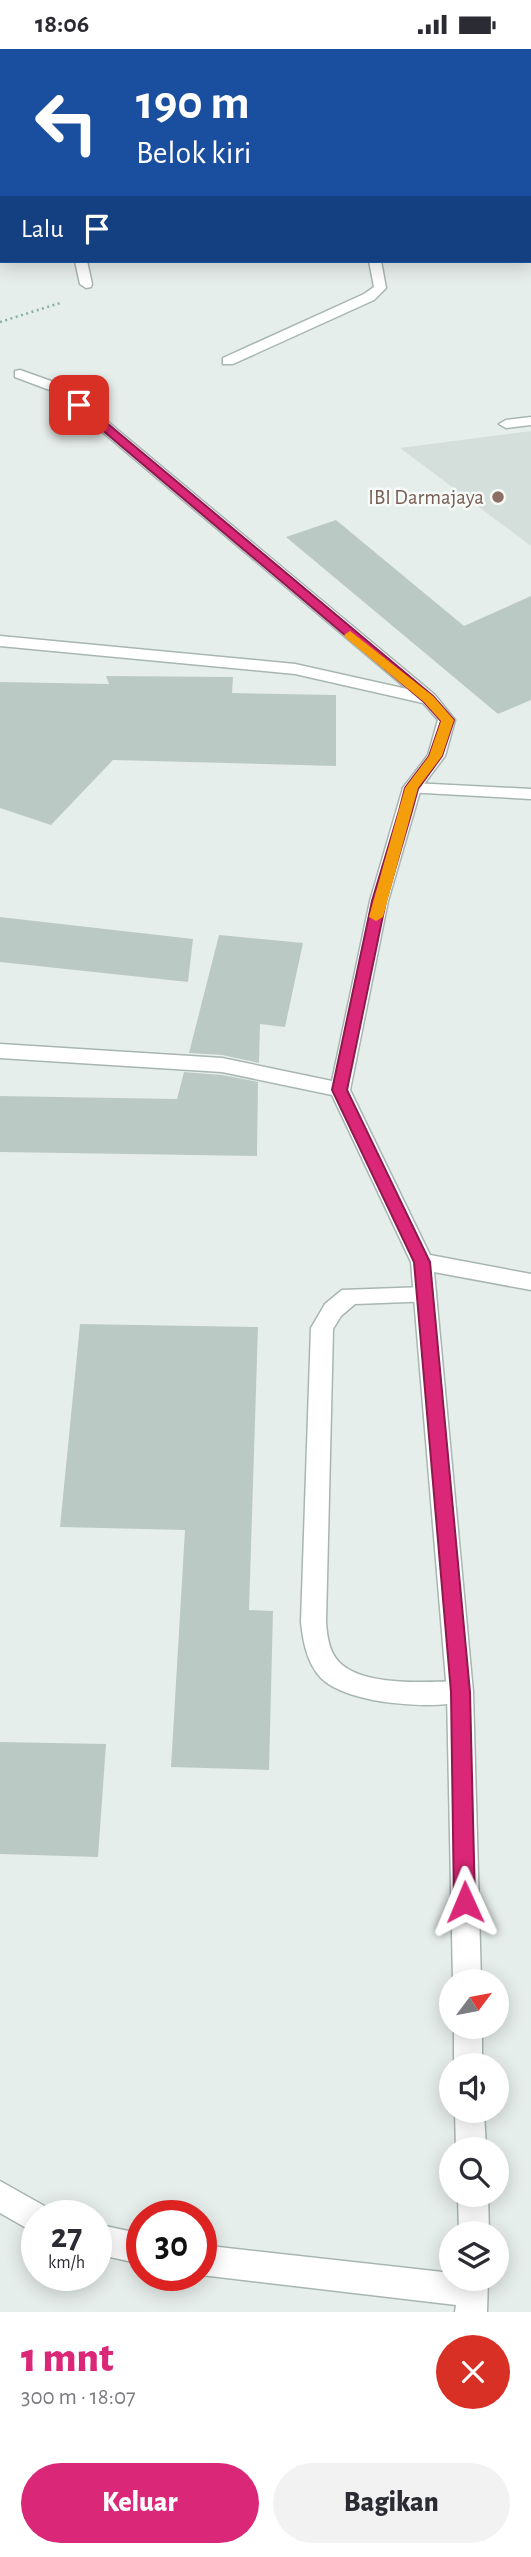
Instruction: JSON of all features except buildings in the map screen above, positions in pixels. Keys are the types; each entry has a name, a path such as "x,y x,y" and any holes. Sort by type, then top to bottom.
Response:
{"street":[{"path":"81,263 86,284"},
{"path":"228,361 369,297 380,288 376,263"},
{"path":"20,374 60,389 429,699 447,720 436,756 412,788 379,901 340,1090 422,1262 460,1692 467,1969"},
{"path":"506,424 531,421"},
{"path":"0,641 295,669 429,699"},
{"path":"412,788 531,795"},
{"path":"0,1051 222,1065 340,1090"},
{"path":"422,1262 531,1282"},
{"path":"425,1295 350,1296 334,1310 322,1328 313,1615 315,1643 331,1672 365,1687 411,1694 460,1692"},
{"path":"0,2196 21,2209"},
{"path":"217,2262 472,2294"}],"path":[{"path":"0,322 69,300 86,284"}],"shaded area":[{"name":"IBI Darmajaya","path":"531,431 531,546 400,448"}],"slow traffic":[{"path":"350,635 429,699 447,720 436,756 412,788 376,917"}],"place":[{"name":"IBI Darmajaya","path":"498,497"}],"route":[{"path":"79,405 362,646 429,699 447,720 436,756 412,788 405,811 379,901 340,1090 422,1262 460,1692 465,1902"}]}
